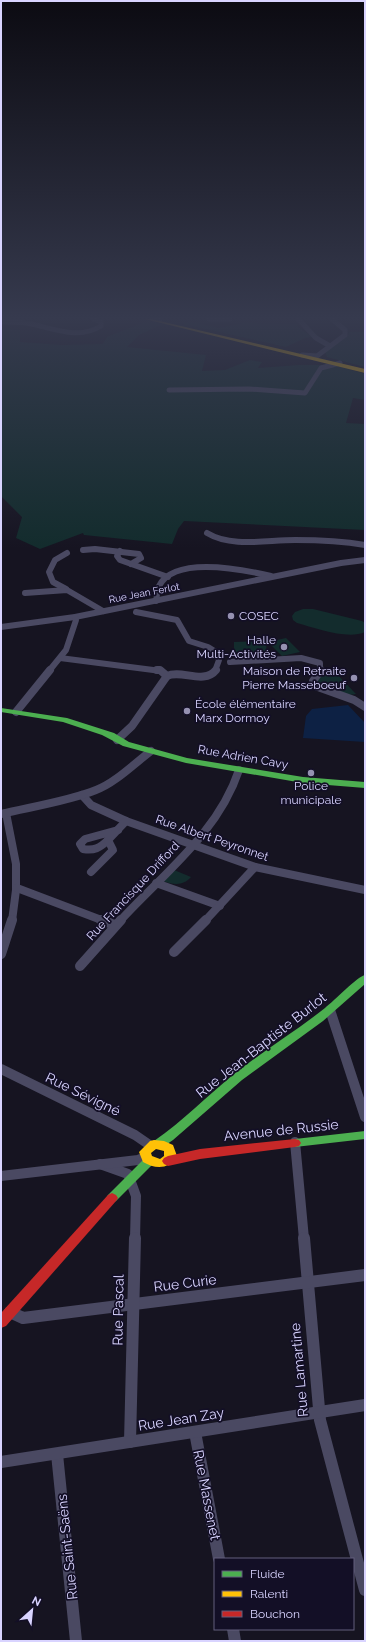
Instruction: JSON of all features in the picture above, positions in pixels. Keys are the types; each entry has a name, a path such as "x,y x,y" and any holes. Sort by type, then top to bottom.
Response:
{"main road":[{"name":"Rue Adrien Cavy","path":"1,710 64,720 105,733 151,751 184,759 239,770 332,783 365,785"},
{"name":"Rue Jean-Baptiste Burlot","path":"154,1145 173,1134 238,1077 330,1010 365,978"},
{"path":"147,1159 158,1164 168,1160 171,1156 170,1150 173,1134"},
{"name":"Avenue de Russie","path":"168,1160 200,1154 365,1135"},
{"path":"1,1322 147,1159 146,1152 154,1145 164,1145 170,1150"},
{"name":"Avenue de Russie","path":"170,1150 175,1152 200,1154"}],"street":[{"path":"206,533 214,538 235,540 334,541 365,545"},
{"path":"83,550 95,549 134,552 141,556 139,560 132,564"},
{"path":"120,551 117,556 118,558 168,577"},
{"path":"67,553 59,555 50,568 49,572 52,580 103,611"},
{"name":"Rue Jean Ferlot","path":"1,627 75,617 216,588 365,560"},
{"path":"156,601 158,588 168,577 192,568 215,566 237,568 276,577"},
{"name":"Rue Jean Ferlot","path":"216,588 240,588 283,579 298,572"},
{"path":"25,593 67,590"},
{"path":"119,739 132,726 167,676 171,674 197,677 212,674 219,661 219,655 215,650 189,641 177,620 136,612"},
{"path":"16,712 66,650 76,620 75,617"},
{"path":"60,658 160,670 167,676"},
{"path":"230,662 301,658 313,660 320,663 321,669 313,681 315,686 323,691 352,698 365,708"},
{"path":"1,954 10,927 17,888 15,853 3,813 82,795 106,785 151,751"},
{"name":"Rue Francisque Drifford","path":"80,966 116,925 208,829 227,798 239,770"},
{"name":"Rue Albert Peyronnet","path":"82,795 91,805 126,821 255,867 365,890"},
{"path":"118,830 85,839 80,844 83,849 91,851 99,849 118,830 126,821"},
{"path":"91,872 113,850 108,840"},
{"path":"174,952 220,906 255,867"},
{"path":"156,883 220,906"},
{"path":"17,888 116,925"},
{"path":"330,1010 365,1117"},
{"name":"Rue Sévigné","path":"1,1069 154,1145"},
{"name":"Rue Lamartine","path":"295,1142 319,1412 365,1590"},
{"path":"1,1176 147,1159"},
{"path":"100,1164 128,1174 129,1180"},
{"name":"Rue Pascal","path":"129,1180 136,1196 130,1442"},
{"name":"Rue Curie","path":"10,1312 23,1318 365,1275"},
{"name":"Rue Jean Zay","path":"1,1462 365,1405"},
{"name":"Rue Massenet","path":"195,1432 219,1558"},
{"name":"Rue Saint-Saëns","path":"57,1454 76,1641"},
{"path":"232,1630 235,1641"}],"green space":[{"path":"1,396 365,396 365,400 353,398 346,423 365,424 365,530 184,521 178,529 172,544 84,535 83,533 40,549 16,538 22,517 1,496"},
{"path":"303,609 313,609 362,621 365,623 365,632 350,635 341,634 297,623 293,620 292,616 295,612"},
{"name":"Halle Multi-Activités","path":"286,638 300,652 282,656 268,642"},
{"path":"266,641 267,657 234,658 234,642"},
{"path":"334,671 356,694 346,695 335,692 325,688 317,682 321,675"},
{"path":"174,870 191,877 185,882 178,884 163,881"}],"water":[{"path":"348,705 365,723 365,742 303,738 306,716 312,709"}],"traffic: fast":[{"path":"1,710 64,720 111,735"},
{"path":"105,733 126,744 186,760 303,780 365,785"},
{"path":"158,1144 179,1129 228,1085 335,1006 365,978"},
{"path":"295,1143 365,1135"},
{"path":"112,1198 149,1161"}],"traffic: slow":[{"path":"154,1144 164,1145 169,1148 171,1156 169,1159 160,1163 147,1159 145,1152 154,1144"}],"traffic: jam":[{"path":"168,1161 200,1154 295,1143"},
{"path":"1,1322 112,1198"}],"place":[{"name":"COSEC","path":"231,616"},
{"name":"Halle Multi-Activités","path":"284,647"},
{"name":"Maison de Retraite Pierre Masseboeuf","path":"354,678"},
{"name":"École élémentaire Marx Dormoy","path":"187,711"},
{"name":"Police municipale","path":"311,773"}]}
